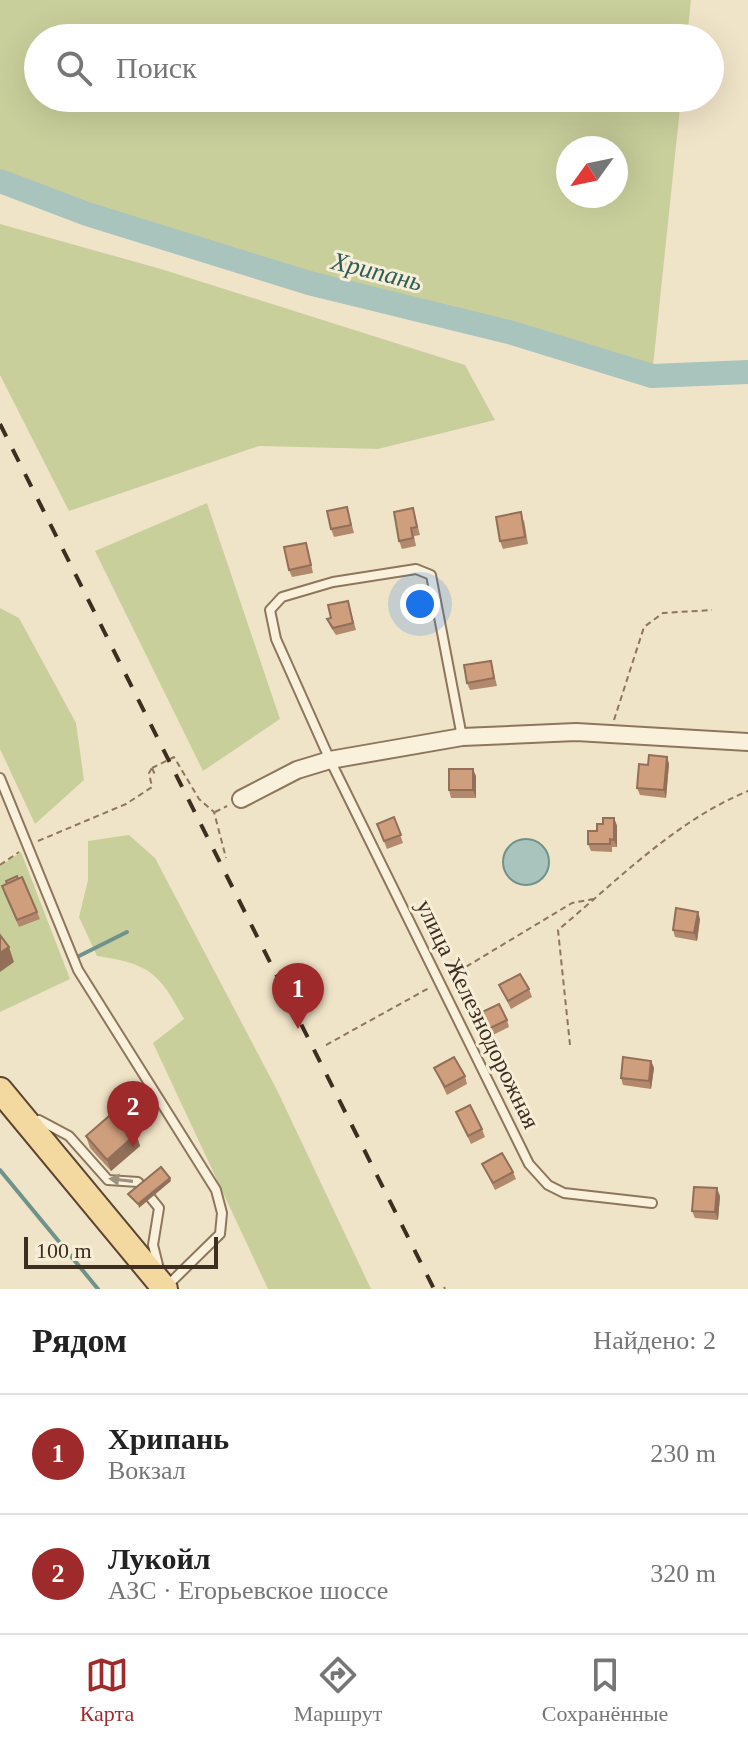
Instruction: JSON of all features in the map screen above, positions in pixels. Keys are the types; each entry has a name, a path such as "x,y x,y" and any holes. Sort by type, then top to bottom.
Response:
{"main road":[{"path":"0,1090 165,1289"}],"street":[{"path":"241,799 297,770 330,760 462,737 610,733 748,742"}],"lane":[{"name":"улица Железнодорожная","path":"462,737 431,575 416,569 333,582 282,597 270,610 276,639 330,760 529,1164 548,1185 564,1193 652,1203"},
{"path":"0,778 29,845 28,857 78,970 216,1190 222,1213 220,1234 165,1289 153,1245 159,1208 138,1182 108,1180 69,1136 46,1126 0,1090"}],"path":[{"path":"610,733 644,627 663,613 712,610"},
{"path":"43,838 126,804 152,787 149,773 152,768 174,757 199,799 214,812 226,858"},
{"path":"152,768 156,777"},
{"path":"570,1045 558,930 684,824 712,805 748,791"},
{"path":"0,865 29,845"},
{"path":"326,1045 440,982 572,903 596,899"}],"green space":[{"path":"0,0 691,0 688,24 24,24 24,112 680,112 652,376 509,332 309,283 87,214 0,181"},
{"path":"0,224 161,269 465,365 495,420 378,449 259,446 69,511 0,375"},
{"path":"207,503 280,719 203,771 95,551"},
{"path":"0,608 19,618 76,723 84,780 35,824 0,749"},
{"path":"129,835 155,858 277,1090 371,1289 268,1289 153,1043 184,1019 167,990 151,973 129,963 97,956 79,917 88,880 88,841"},
{"path":"21,852 70,979 0,1012 0,866"}],"water":[{"path":"526,839 542,846 549,862 542,878 526,885 510,878 503,862 510,846"}],"building":[{"path":"347,507 351,525 331,529 327,511"},
{"path":"413,508 417,527 411,528 413,538 399,541 394,512"},
{"path":"521,512 525,537 500,541 496,517"},
{"path":"306,543 311,565 289,570 284,547"},
{"path":"348,601 353,623 333,628 327,619 331,618 328,605"},
{"path":"491,661 494,678 467,683 464,665"},
{"path":"649,755 667,757 664,790 637,788 639,764 648,765"},
{"path":"449,769 473,769 473,790 449,790"},
{"path":"394,817 401,835 384,841 377,824"},
{"path":"603,818 614,818 614,840 610,839 610,844 588,844 588,831 597,831 597,824 603,824"},
{"path":"22,877 37,912 17,920 2,886"},
{"path":"676,908 698,912 694,933 673,930"},
{"path":"0,935 9,947 0,953"},
{"path":"520,974 529,989 508,1001 499,985"},
{"path":"499,1004 507,1020 488,1029 480,1013"},
{"path":"454,1057 465,1076 445,1087 434,1068"},
{"path":"623,1057 651,1061 649,1081 621,1078"},
{"path":"470,1105 482,1129 468,1136 456,1112"},
{"path":"115,1111 136,1134 107,1160 86,1136"},
{"path":"502,1153 513,1172 493,1183 482,1164"},
{"path":"161,1167 170,1178 138,1204 128,1194"},
{"path":"694,1187 717,1188 715,1212 692,1211"}],"waterway":[{"name":"Хрипань","path":"0,181 87,214 309,283 509,332 652,376 748,372"},
{"path":"77,957 127,932"},
{"path":"0,1170 98,1289"}],"railway":[{"path":"0,424 434,1289"}],"place":[{"name":"Хрипань","path":"298,1029"},
{"name":"Лукойл","path":"133,1147"}]}
